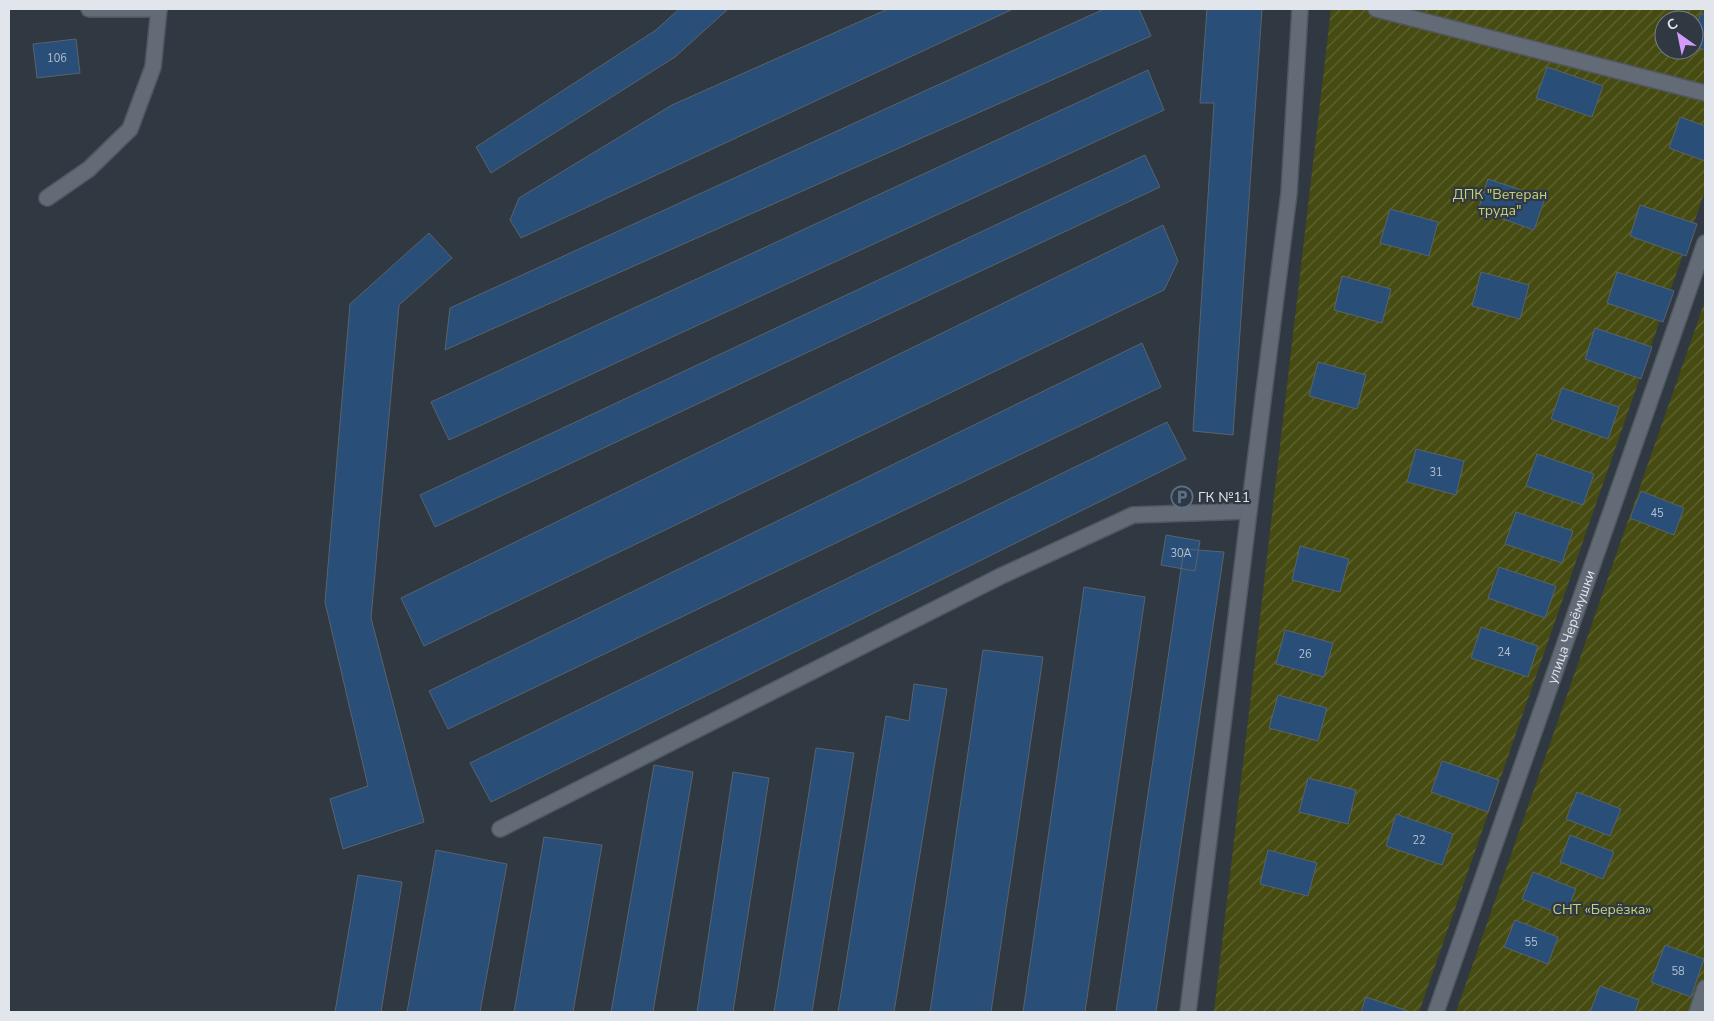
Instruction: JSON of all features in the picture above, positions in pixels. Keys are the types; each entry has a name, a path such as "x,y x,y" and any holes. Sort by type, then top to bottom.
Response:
{"street":[{"path":"47,198 89,169 130,129 153,67 159,9 89,9"},
{"path":"1188,1012 1289,193 1300,9"},
{"path":"1376,9 1705,93"},
{"name":"улица Черёмушки","path":"1436,1012 1705,243"},
{"path":"500,829 1001,576 1133,515 1249,511"},
{"path":"1697,1012 1705,988"}],"green space":[{"name":"ДПК \"Ветеран труда\"","path":"1331,9 1705,9 1705,191 1419,1012 1214,1012"},
{"name":"СНТ «Берёзка»","path":"1705,301 1705,1012 1456,1012"}],"building":[{"path":"679,9 728,9 675,57 491,173 476,147 656,30"},
{"path":"888,9 1013,9 521,238 510,220 519,198 672,105"},
{"path":"1104,9 1139,9 1151,36 445,350 450,308"},
{"path":"1207,9 1262,9 1233,435 1193,431 1214,103 1200,103"},
{"path":"1704,14 1705,15 1704,50"},
{"path":"76,39 80,73 37,78 33,44"},
{"path":"1547,67 1603,86 1592,117 1536,98"},
{"path":"1148,70 1164,110 449,440 431,402"},
{"path":"1680,117 1705,126 1705,161 1669,148"},
{"path":"1145,155 1160,187 435,527 420,495"},
{"path":"1488,179 1545,198 1534,230 1478,210"},
{"path":"1640,205 1697,224 1686,256 1630,236"},
{"path":"1390,209 1438,222 1429,256 1380,243"},
{"path":"1163,225 1178,261 1164,290 424,646 401,598"},
{"path":"429,233 452,258 399,305 371,618 424,822 343,849 330,799 368,786 325,602 350,304"},
{"path":"1481,272 1529,285 1520,319 1472,306"},
{"path":"1617,272 1674,291 1663,322 1607,303"},
{"path":"1342,276 1391,289 1382,323 1334,310"},
{"path":"1595,328 1652,347 1641,379 1585,359"},
{"path":"1142,343 1161,387 448,729 429,691"},
{"path":"1318,362 1366,375 1357,409 1309,396"},
{"path":"1562,388 1619,407 1608,439 1551,419"},
{"path":"1167,422 1186,459 491,802 470,763"},
{"path":"1416,449 1464,461 1456,495 1407,482"},
{"path":"1537,454 1594,474 1583,505 1526,486"},
{"path":"1641,491 1684,508 1674,535 1630,518"},
{"path":"1516,512 1573,531 1562,563 1505,544"},
{"path":"1166,535 1200,541 1195,571 1161,565"},
{"path":"1300,546 1349,559 1340,592 1292,580"},
{"path":"1184,549 1224,552 1156,1012 1116,1012"},
{"path":"1499,567 1556,586 1545,618 1488,598"},
{"path":"1084,587 1145,597 1085,1012 1023,1012"},
{"path":"1481,627 1538,646 1528,677 1471,658"},
{"path":"1285,630 1333,643 1324,677 1276,664"},
{"path":"983,650 1043,657 991,1012 930,1012"},
{"path":"914,684 947,689 894,1012 838,1012 886,716 909,721"},
{"path":"1278,695 1327,708 1318,741 1269,728"},
{"path":"816,748 854,753 812,1012 774,1012"},
{"path":"1442,761 1499,780 1488,812 1431,792"},
{"path":"654,765 693,772 653,1012 611,1012"},
{"path":"733,772 769,778 733,1012 697,1012"},
{"path":"1308,778 1356,790 1348,824 1299,812"},
{"path":"1577,792 1621,809 1610,836 1566,819"},
{"path":"1396,814 1453,834 1442,865 1386,846"},
{"path":"1570,835 1614,852 1603,879 1560,862"},
{"path":"544,837 602,845 573,1012 514,1012"},
{"path":"436,850 507,864 480,1012 407,1012"},
{"path":"1268,850 1317,863 1308,896 1260,884"},
{"path":"1533,872 1576,889 1565,916 1522,899"},
{"path":"358,875 402,882 381,1012 335,1012"},
{"path":"1515,920 1558,937 1548,964 1504,947"},
{"path":"1665,945 1704,959 1691,997 1651,982"},
{"path":"1600,986 1639,1000 1635,1012 1590,1012"},
{"path":"1366,997 1411,1012 1361,1012"}],"place":[{"name":"ГК №11","path":"1182,497"}]}
